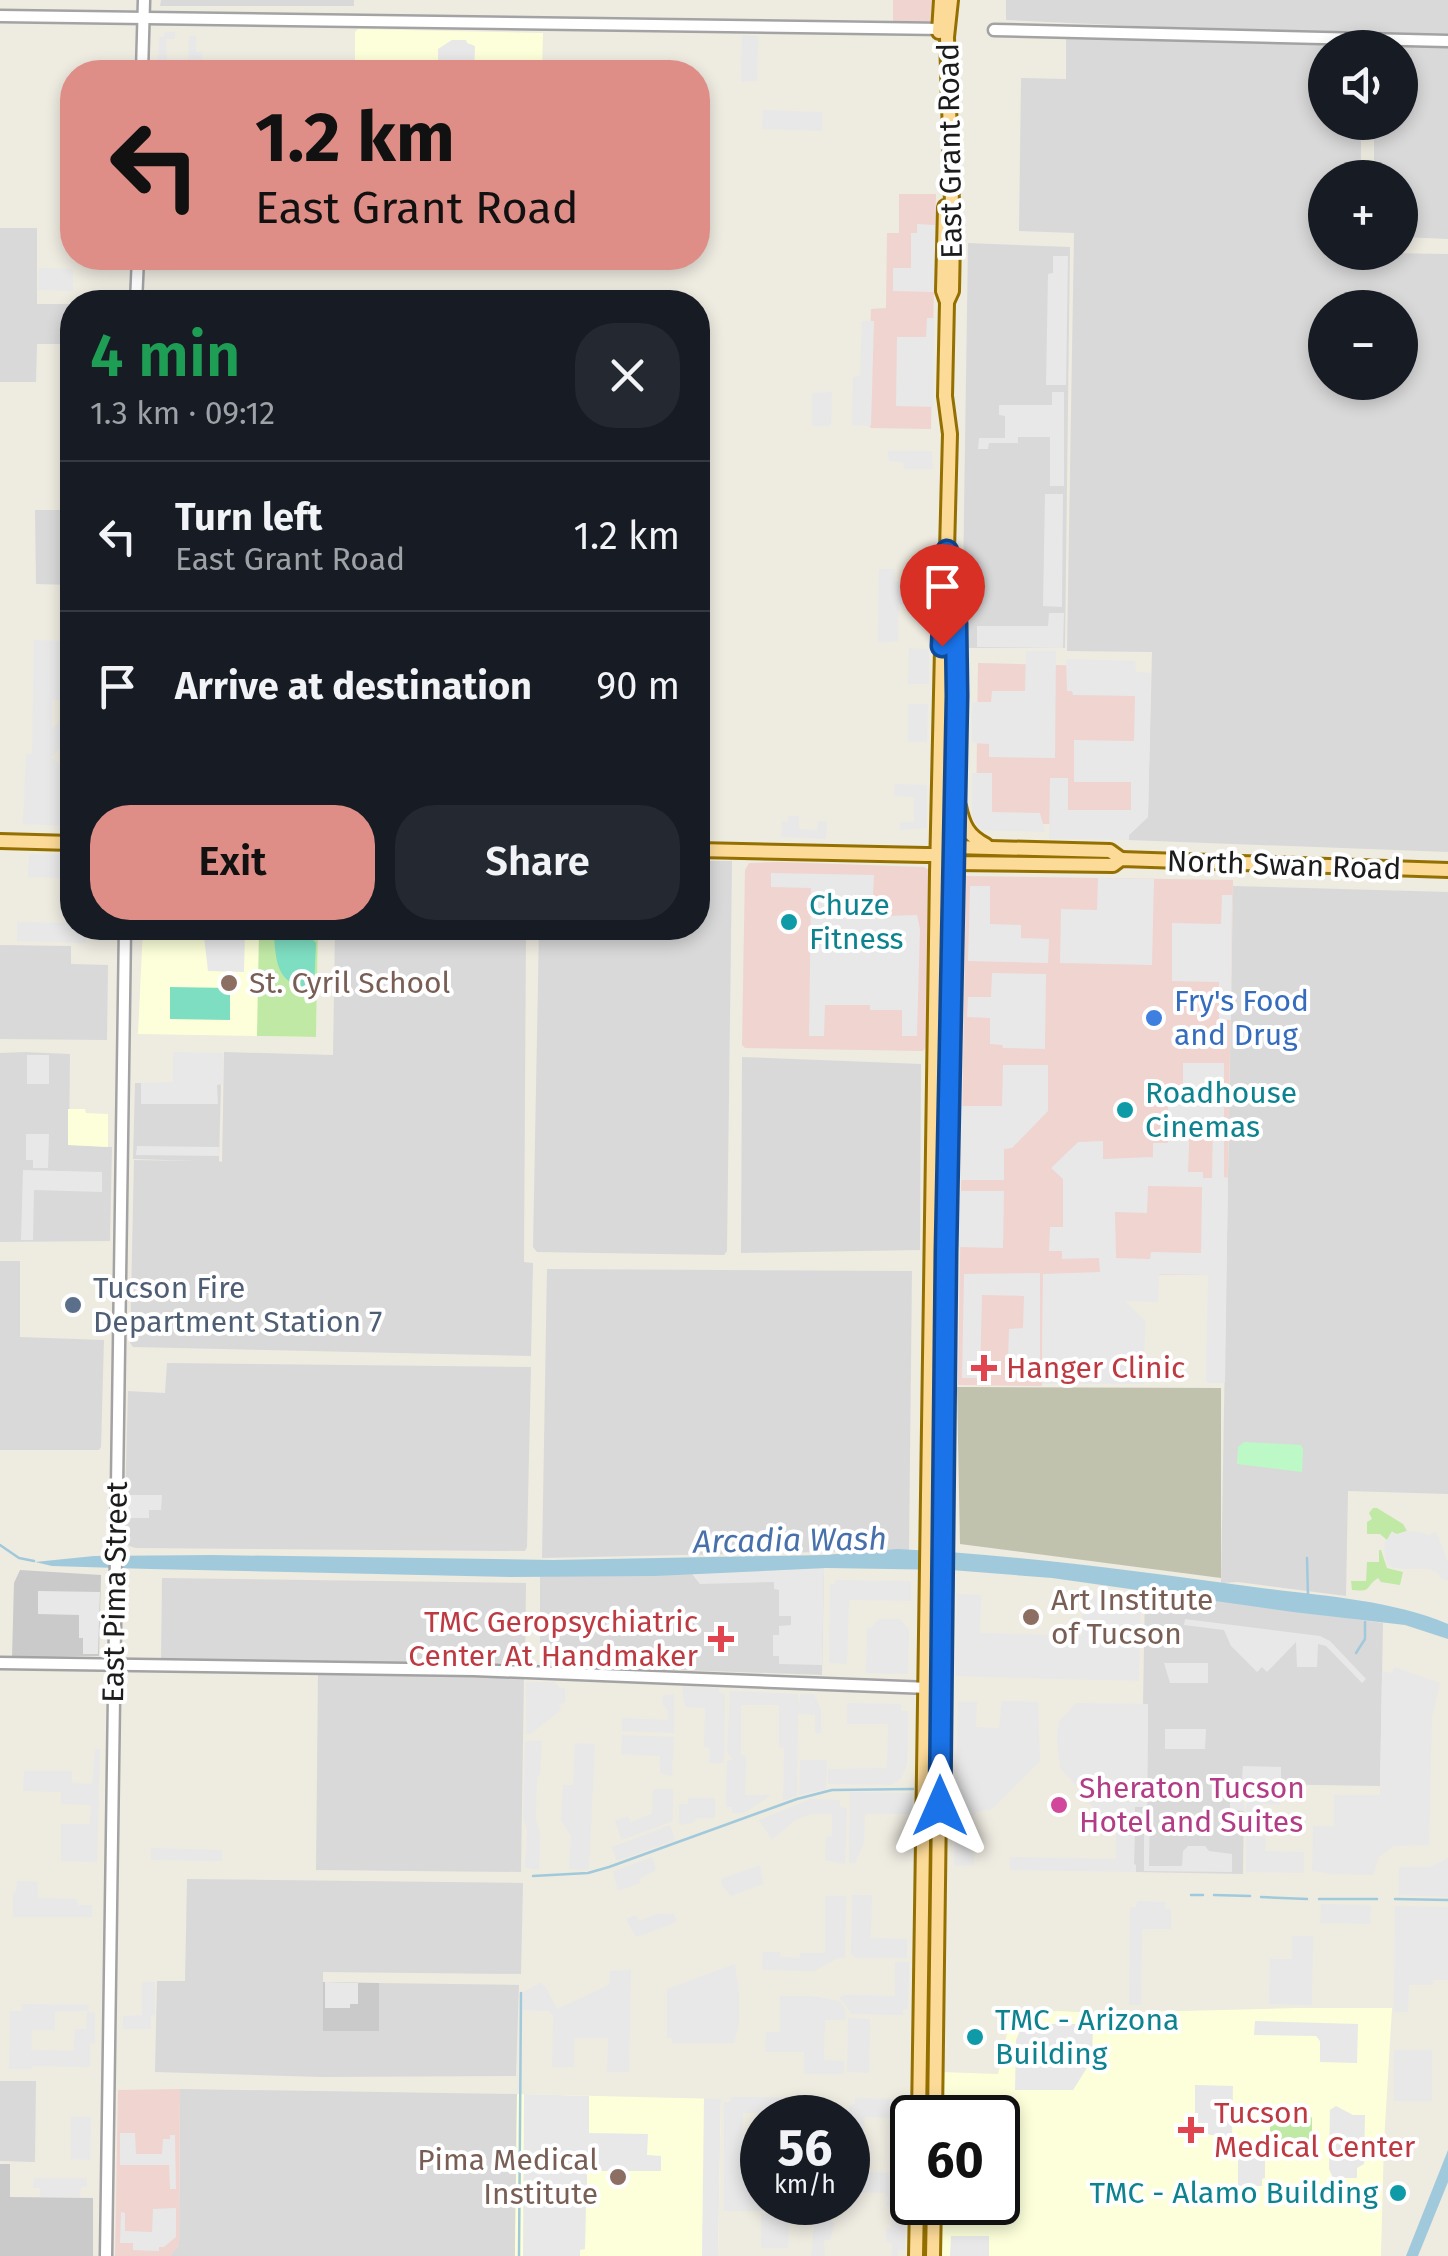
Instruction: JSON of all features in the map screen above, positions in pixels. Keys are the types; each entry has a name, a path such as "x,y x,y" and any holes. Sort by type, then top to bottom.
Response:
{"main road":[{"name":"East Grant Road","path":"919,2095 937,855 950,437 945,396 948,302 943,291 941,0"},
{"name":"East Grant Road","path":"943,29 951,0"},
{"name":"East Grant Road","path":"935,2095 955,791 956,624 947,551"},
{"path":"955,791 965,828 975,839 993,848"},
{"path":"0,841 60,842"},
{"name":"North Swan Road","path":"937,855 954,847 1110,851 1120,859 1448,870"},
{"name":"North Swan Road","path":"710,850 937,855 954,863 1113,865 1120,859"},
{"path":"916,2256 917,2225"},
{"path":"933,2256 934,2225"}],"street":[{"path":"142,60 144,0"},
{"path":"0,16 943,29"},
{"path":"994,30 1448,41"},
{"name":"East Pima Street","path":"106,2256 125,940"},
{"path":"0,1662 610,1674 941,1688"}],"shaded area":[{"path":"161,0 354,0 354,6 160,6"},
{"path":"893,0 946,0 938,22 893,22"},
{"path":"1006,0 1448,0 1448,34 1418,33 1418,30 1158,27 1006,20"},
{"path":"358,29 543,33 542,60 355,60"},
{"path":"165,32 175,32 175,39 166,39 167,60 158,60 159,37 164,37"},
{"path":"742,35 758,36 757,81 741,82"},
{"path":"189,36 196,36 196,52 202,52 201,60 188,60"},
{"path":"1066,37 1308,44 1308,140 1361,140 1361,160 1308,160 1308,270 1418,270 1418,254 1448,254 1448,852 1129,840 1129,835 1148,817 1152,652 1067,651 1074,233 1019,231 1021,78 1066,79"},
{"path":"452,40 466,40 475,46 474,60 438,60 438,49"},
{"path":"1418,46 1448,46 1448,239 1418,238 1418,160 1374,160 1374,140 1418,140"},
{"path":"763,110 822,112 822,131 762,129"},
{"path":"899,194 936,194 931,429 871,428 867,423 871,309 886,308 887,233 899,233"},
{"path":"917,224 936,225 934,292 893,291 893,268 911,268 911,233 917,233"},
{"path":"0,228 37,228 37,304 60,304 60,344 37,344 36,382 0,382"},
{"path":"968,243 1070,247 1065,648 962,648"},
{"path":"1053,256 1068,256 1066,385 1046,385 1048,274 1053,273"},
{"path":"39,268 73,270 73,290 38,290"},
{"path":"927,318 934,318 933,407 896,406 897,337 926,337"},
{"path":"862,321 874,321 871,426 852,425 853,377 860,376"},
{"path":"832,392 831,426 812,426 812,393"},
{"path":"1052,392 1064,392 1064,486 1050,486 1050,437 1018,437 1018,443 989,443 988,449 978,449 979,438 1005,438 1005,416 999,415 999,405 1052,405"},
{"path":"888,451 932,451 933,469 904,469 903,462 889,461"},
{"path":"1045,494 1063,494 1062,607 1043,606"},
{"path":"35,510 60,510 60,585 36,584"},
{"path":"879,569 894,569 895,582 931,582 930,605 899,605 898,641 878,643"},
{"path":"1049,613 1064,613 1063,648 977,647 977,626 1048,626"},
{"path":"34,640 60,641 60,700 52,700 52,729 60,721 60,748 51,757 60,766 60,826 23,824 26,754 32,754"},
{"path":"909,648 929,649 929,684 908,684"},
{"path":"1026,651 1056,651 1055,758 989,757 989,744 972,743 972,702 991,702 992,691 1025,691"},
{"path":"1066,659 1135,661 1136,672 1151,673 1148,817 1129,835 1129,840 1049,839 1050,778 1068,778 1068,810 1131,810 1131,782 1074,782 1074,740 1134,741 1135,696 1073,695 1067,691"},
{"path":"978,663 1133,667 1145,685 1133,824 983,824 976,819"},
{"path":"908,704 928,704 927,742 908,742"},
{"path":"972,773 992,773 992,812 1040,813 1045,832 980,830 972,816"},
{"path":"895,784 927,785 927,828 900,830 900,822 914,822 914,797 894,796"},
{"path":"788,816 799,816 799,829 817,830 818,821 827,822 826,839 781,837 782,821 788,822"},
{"path":"29,854 60,855 60,878 28,877"},
{"path":"710,861 732,861 727,1251 724,1255 537,1252 533,1247 539,940 710,940"},
{"path":"749,863 929,870 929,1043 923,1051 742,1045 745,870"},
{"path":"771,873 874,875 876,913 917,915 917,1036 902,1036 902,1010 825,1005 824,1036 809,1036 811,888 771,887"},
{"path":"966,876 1233,880 1226,1275 1043,1274 1042,1386 958,1385"},
{"path":"1098,878 1154,879 1152,965 1060,963 1061,909 1097,910"},
{"path":"970,886 990,886 990,924 1021,925 1021,938 1049,939 1048,963 968,961"},
{"path":"1233,886 1448,892 1448,1494 1348,1491 1346,1596 1221,1583"},
{"path":"1222,895 1232,895 1231,1020 1219,1020 1219,982 1172,981 1172,923 1221,924"},
{"path":"17,922 60,923 60,940 86,943 17,941"},
{"name":"St. Cyril School","path":"142,940 318,940 316,1037 138,1034"},
{"path":"204,940 245,940 244,972 208,971"},
{"path":"335,940 526,940 524,1262 533,1263 531,1356 133,1347 130,1343 134,1160 197,1161 133,1159 135,1083 221,1084 222,1162 224,1052 333,1055"},
{"path":"0,945 71,946 71,964 108,965 107,1040 0,1039"},
{"path":"992,973 1046,974 1045,1049 990,1044 990,1018 967,1017 968,997 991,997"},
{"path":"173,1052 223,1053 223,1084 217,1085 218,1104 141,1104 141,1083 173,1082"},
{"path":"0,1053 70,1054 69,1145 112,1147 110,1241 0,1242"},
{"path":"27,1055 49,1055 49,1084 27,1084"},
{"path":"742,1057 921,1064 920,1250 741,1253"},
{"path":"1183,1063 1224,1063 1224,1177 1228,1178 1225,1383 1206,1383 1208,1275 1159,1274 1158,1302 1125,1301 1145,1321 1144,1384 1042,1384 1043,1274 1100,1272 1099,1258 1062,1259 1062,1251 1049,1251 1050,1227 1063,1227 1063,1179 1051,1168 1078,1142 1103,1141 1103,1159 1153,1157 1153,1143 1168,1143 1168,1088 1183,1088","holes":["1190,1118 1213,1119 1212,1178 1203,1178 1203,1172 1188,1172","1148,1186 1202,1187 1201,1253 1151,1252 1150,1259 1116,1258 1115,1212 1147,1213"]},
{"path":"1003,1065 1048,1065 1048,1111 1012,1148 1004,1149 1004,1180 961,1180 962,1106 1002,1106"},
{"path":"68,1109 108,1114 108,1147 68,1145"},
{"path":"26,1134 49,1134 48,1168 33,1168 33,1160 26,1160"},
{"path":"137,1146 219,1147 219,1156 136,1155"},
{"path":"23,1170 102,1172 102,1192 34,1190 33,1240 21,1240"},
{"path":"959,1191 1004,1191 1003,1248 958,1247"},
{"path":"0,1261 20,1261 20,1337 104,1340 99,1450 0,1450"},
{"path":"547,1269 912,1271 909,1550 542,1558"},
{"path":"1040,1273 1040,1379 1018,1379 1018,1361 1008,1360 1009,1329 1023,1328 1024,1296 982,1295 980,1378 962,1378 964,1274"},
{"path":"167,1363 531,1367 525,1551 129,1546 124,1540 128,1391 165,1393"},
{"path":"957,1387 1221,1388 1221,1578 960,1544"},
{"path":"128,1495 162,1495 161,1510 149,1510 149,1518 127,1518"},
{"path":"1392,1531 1396,1535 1407,1531 1430,1536 1434,1531 1448,1563 1448,1580 1430,1569 1391,1567 1384,1550"},
{"path":"824,1568 822,1675 540,1665 540,1576"},
{"path":"824,1568 822,1665 779,1664 779,1656 773,1656 773,1635 779,1635 779,1626 791,1625 791,1616 779,1616 779,1590 774,1589 774,1582 700,1584 692,1574"},
{"path":"20,1570 101,1575 99,1656 12,1657 14,1583"},
{"path":"162,1578 526,1583 525,1663 161,1660"},
{"path":"836,1580 911,1581 911,1601 849,1600 847,1664 829,1663 830,1584"},
{"path":"38,1591 100,1592 98,1654 83,1654 79,1615 38,1614"},
{"path":"1145,1591 1383,1623 1380,1786 1247,1784 1243,1874 1136,1872 1135,1807 1147,1806 1148,1705 1143,1704"},
{"path":"957,1594 981,1595 980,1633 1082,1636 1084,1596 1141,1597 1139,1681 955,1676"},
{"path":"879,1619 900,1619 909,1630 908,1674 866,1673 867,1628"},
{"path":"1185,1619 1320,1636 1330,1641 1366,1679 1362,1683 1326,1646 1318,1644 1317,1667 1297,1667 1296,1642 1267,1672 1262,1667 1257,1672 1231,1646 1224,1630 1184,1625"},
{"path":"1164,1663 1208,1663 1208,1683 1170,1683"},
{"path":"1394,1667 1440,1683 1432,1717 1429,1845 1393,1846 1379,1857 1373,1875 1312,1871 1313,1826 1334,1826 1334,1795 1380,1795 1382,1671 1392,1673"},
{"path":"318,1672 524,1675 521,1872 316,1870"},
{"path":"526,1682 554,1682 565,1688 565,1703 559,1704 561,1710 530,1734 526,1734"},
{"path":"682,1686 719,1688 719,1693 725,1694 724,1763 709,1763 710,1748 704,1747 705,1708 685,1707"},
{"path":"730,1691 798,1694 799,1707 800,1694 814,1694 821,1710 821,1733 815,1733 815,1715 798,1714 797,1796 783,1801 784,1748 779,1747 779,1705 741,1705 745,1795 771,1795 744,1813 732,1813 732,1807 726,1807 727,1761 733,1760 727,1752"},
{"path":"674,1694 674,1733 622,1731 622,1718 668,1720 663,1695"},
{"path":"1002,1701 1038,1702 1040,1761 992,1809 971,1817 974,1865 954,1866 958,1702 977,1702 976,1727 999,1728"},
{"path":"847,1703 901,1704 901,1711 908,1711 907,1765 901,1779 891,1785 828,1784 828,1769 887,1768 888,1724 847,1724"},
{"path":"1076,1703 1148,1704 1147,1807 1135,1807 1136,1872 1010,1870 1010,1857 1116,1859 1116,1831 1060,1768 1059,1721"},
{"path":"1165,1729 1206,1729 1205,1749 1165,1749"},
{"path":"622,1735 674,1737 672,1776 660,1773 660,1756 621,1754"},
{"path":"525,1741 542,1741 537,1776 539,1870 525,1868"},
{"path":"575,1743 595,1744 589,1870 569,1869 571,1835 561,1820 563,1785 573,1785"},
{"path":"95,1749 100,1749 97,1862 61,1861 61,1824 90,1824 91,1805 61,1804 61,1792 23,1791 24,1771 72,1771 72,1783 92,1784"},
{"path":"800,1760 827,1760 826,1789 799,1795"},
{"path":"1243,1766 1281,1767 1281,1784 1247,1784 1244,1811 1230,1810 1230,1780 1242,1779"},
{"path":"653,1789 673,1789 673,1821 622,1840 615,1821 628,1816 631,1822 652,1814"},
{"path":"1257,1791 1281,1791 1280,1805 1259,1807 1259,1837 1266,1837 1265,1851 1304,1852 1304,1873 1246,1872 1246,1805"},
{"path":"850,1792 912,1793 912,1814 865,1814 864,1842 855,1863 849,1863"},
{"path":"688,1798 715,1798 715,1818 697,1818 693,1823 679,1825 679,1804 688,1804"},
{"path":"811,1799 840,1800 840,1807 847,1808 845,1864 825,1860 826,1837 832,1836 832,1814 811,1814 795,1820 772,1840 759,1820"},
{"path":"1144,1811 1150,1811 1149,1866 1182,1866 1183,1851 1188,1846 1205,1846 1209,1851 1232,1854 1232,1872 1144,1871"},
{"path":"670,1825 675,1840 617,1861 612,1847"},
{"path":"151,1848 222,1850 222,1861 151,1860"},
{"path":"652,1857 656,1870 639,1879 640,1883 618,1891 613,1871"},
{"path":"1448,1858 1448,1897 1399,1895 1399,1867 1430,1867"},
{"path":"760,1865 763,1884 731,1896 722,1885 721,1879"},
{"path":"187,1879 523,1883 521,1974 323,1972 323,2031 378,2031 379,1983 519,1985 516,2076 322,2077 155,2072 157,1981 185,1981"},
{"path":"17,1881 37,1882 38,1898 77,1899 78,1905 92,1905 92,1917 13,1917"},
{"path":"852,1895 872,1895 871,1938 907,1939 907,1958 855,1958 851,1953"},
{"path":"825,1896 846,1896 845,1958 814,1971 762,1970 763,1952 800,1958 800,1953 825,1953"},
{"path":"1137,1901 1165,1902 1165,1909 1171,1909 1171,1929 1142,1929 1141,2005 1129,2005 1130,1907 1136,1907"},
{"path":"1321,1904 1371,1905 1370,1924 1320,1923"},
{"path":"1395,1906 1448,1907 1448,1980 1409,1985 1408,2012 1394,2012"},
{"path":"673,1913 677,1922 636,1937 626,1919 636,1915 639,1921"},
{"path":"1292,1936 1313,1936 1312,2005 1269,2004 1270,1959 1292,1959"},
{"path":"895,1962 909,1962 908,2009 903,2010 903,2015 852,2014 840,1998 844,1995 895,1996"},
{"path":"735,1964 739,2023 734,2043 672,2043 672,2038 667,2038 667,1989"},
{"path":"631,1970 629,2072 607,2072 608,2038 574,2038 574,2067 552,2067 553,2016 549,2011 522,2010 523,1992 540,1983 557,2009 609,1985 610,1971"},
{"path":"142,1982 155,1982 151,2029 123,2029 123,2016 142,2015"},
{"path":"323,1982 379,1983 379,2031 323,2031"},
{"path":"325,1982 358,1983 358,2004 350,2004 350,2008 325,2008"},
{"path":"780,1996 839,2001 846,2010 845,2020 825,2020 824,2060 844,2061 844,2074 804,2074 804,2052 765,2052 766,2032 780,2032"},
{"path":"22,2004 89,2005 88,2011 55,2011 55,2030 32,2030 31,2050 74,2051 75,2029 86,2029 87,2012 95,2013 90,2067 9,2069 10,2011 22,2011"},
{"name":"Tucson Medical Center","path":"1392,2008 1381,2256 940,2256 940,2225 1020,2225 1020,2095 941,2095 942,2072 998,2074 1009,2024 1022,2015 1057,2011"},
{"path":"848,2018 870,2019 869,2073 847,2072"},
{"path":"1255,2021 1358,2024 1357,2063 1320,2062 1320,2041 1316,2036 1254,2035"},
{"path":"1032,2024 1093,2026 1092,2060 1073,2090 1015,2090 1016,2040 1020,2031"},
{"path":"1394,2050 1432,2050 1432,2101 1394,2101"},
{"path":"0,2081 36,2081 35,2162 0,2161"},
{"path":"1195,2085 1233,2086 1232,2136 1210,2135 1195,2125"},
{"path":"180,2089 517,2094 515,2256 170,2256 179,2245"},
{"path":"180,2089 179,2245 170,2256 115,2256 118,2090"},
{"name":"Pima Medical Institute","path":"517,2094 721,2099 718,2256 515,2256"},
{"path":"524,2094 589,2096 589,2133 648,2134 647,2155 661,2156 661,2171 590,2171 589,2165 583,2167 581,2171 587,2172 587,2194 581,2195 581,2204 586,2205 585,2249 580,2250 580,2256 523,2256"},
{"path":"731,2097 740,2097 740,2211 724,2211 724,2102 731,2102"},
{"path":"704,2098 721,2099 718,2256 702,2256"},
{"path":"870,2098 890,2099 890,2118 870,2117"},
{"path":"1336,2106 1353,2115 1365,2115 1364,2164 1357,2168 1357,2178 1333,2178 1329,2169 1330,2110"},
{"path":"71,2117 91,2117 90,2160 71,2159"},
{"path":"120,2133 135,2133 136,2154 162,2154 163,2139 175,2135 176,2189 170,2189 169,2165 120,2165"},
{"path":"1238,2148 1265,2148 1262,2186 1238,2186"},
{"path":"0,2164 10,2164 10,2197 93,2198 93,2256 0,2256"},
{"path":"870,2172 890,2173 890,2206 885,2193 870,2193"},
{"path":"34,2178 87,2178 87,2186 81,2187 80,2197 40,2197 40,2188 33,2188"},
{"path":"176,2208 176,2237 159,2247 159,2251 133,2250 133,2243 120,2243 121,2212 125,2213 125,2231 152,2232 153,2209"},
{"path":"761,2225 789,2225 788,2248 761,2248"},
{"path":"835,2225 830,2240 824,2240 825,2256 811,2256 814,2227"},
{"path":"905,2225 905,2250 898,2250 898,2256 892,2256 892,2243 886,2242 886,2229"},
{"path":"951,2236 989,2236 989,2256 950,2256"}],"green space":[{"path":"259,940 318,940 316,1037 257,1036"},
{"path":"274,940 313,940 314,989 286,979 276,956"},
{"path":"170,987 230,988 230,1020 170,1019"},
{"path":"1244,1442 1301,1445 1302,1472 1237,1464 1238,1447"},
{"path":"1373,1508 1403,1524 1407,1531 1392,1532 1387,1540 1380,1534 1367,1534"},
{"path":"1379,1550 1387,1568 1403,1572 1400,1585 1378,1578 1366,1589 1352,1590 1351,1581 1366,1581 1367,1562 1379,1562"},
{"path":"1303,2109 1312,2118 1312,2144 1276,2139 1270,2143 1270,2120 1278,2113"}],"water":[{"name":"Arcadia Wash","path":"898,1549 1077,1564 1353,1600 1402,1609 1448,1624 1448,1639 1405,1625 1052,1578 951,1570 826,1568 655,1576 510,1577 52,1566 35,1562 94,1556 212,1555 553,1560 824,1555"},
{"path":"1448,2150 1448,2182 1418,2256 1406,2256"}],"waterway":[{"name":"Arcadia Wash","path":"0,1545 19,1558 34,1561"},
{"path":"1307,1558 1308,1596"},
{"path":"1139,1603 1158,1600 1160,1591"},
{"path":"1356,1653 1365,1639 1365,1622"},
{"path":"533,1876 588,1873 609,1867 832,1790 913,1789"},
{"path":"1191,1895 1203,1895"},
{"path":"1214,1895 1250,1896"},
{"path":"1261,1897 1307,1899"},
{"path":"1319,1899 1377,1899"},
{"path":"1395,1899 1448,1900"},
{"path":"519,2256 521,1993"}],"place":[{"name":"Chuze Fitness","path":"789,922"},
{"name":"St. Cyril School","path":"229,983"},
{"name":"Fry's Food and Drug","path":"1154,1018"},
{"name":"Roadhouse Cinemas","path":"1125,1110"},
{"name":"Tucson Fire Department Station 7","path":"73,1305"},
{"name":"Hanger Clinic","path":"984,1368"},
{"name":"Art Institute of Tucson","path":"1031,1617"},
{"name":"TMC Geropsychiatric Center At Handmaker","path":"721,1639"},
{"name":"Sheraton Tucson Hotel and Suites","path":"1059,1805"},
{"name":"TMC - Arizona Building","path":"975,2037"},
{"name":"Tucson Medical Center","path":"1191,2130"},
{"name":"Pima Medical Institute","path":"618,2177"},
{"name":"TMC - Alamo Building","path":"1398,2193"}],"route":[{"path":"940,1806 957,696 956,624 947,551 942,646"}]}
